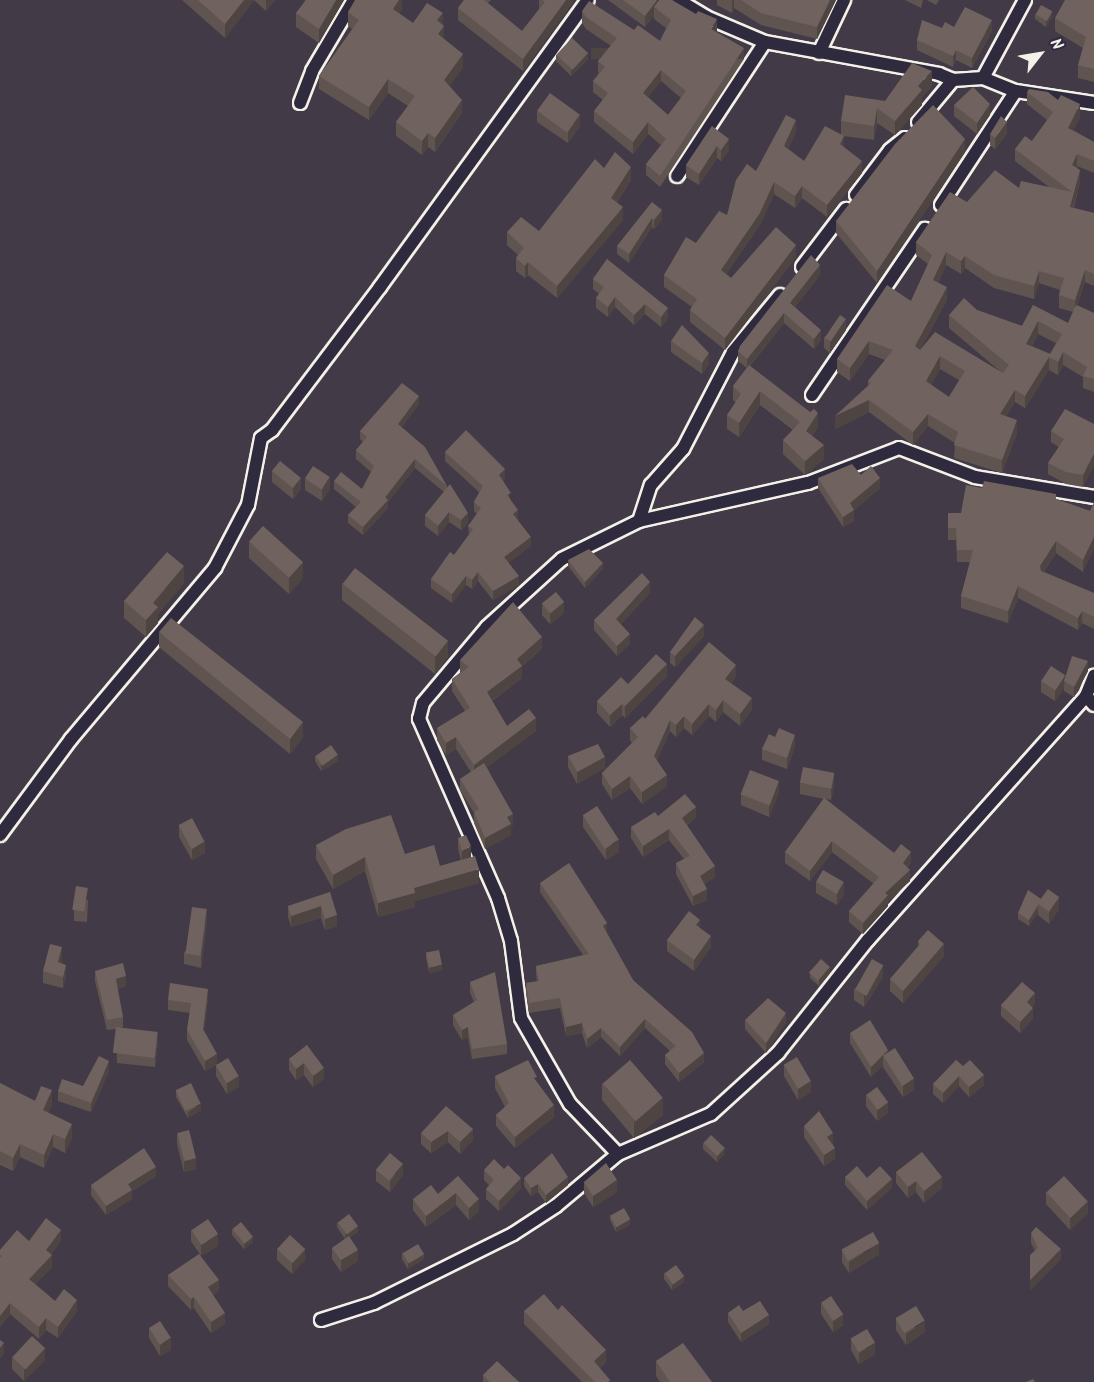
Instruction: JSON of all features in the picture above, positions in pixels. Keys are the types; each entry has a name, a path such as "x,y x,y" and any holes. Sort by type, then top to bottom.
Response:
{"street":[{"path":"300,103 312,71 354,0"},
{"path":"0,835 70,739 215,568 238,516 248,505 261,438 272,430 380,287 588,0"},
{"path":"678,0 696,4 706,17 765,42 939,74 953,80 983,78 1016,91 1094,103"},
{"path":"819,53 844,0"},
{"path":"983,78 1025,0"},
{"path":"677,176 765,42"},
{"path":"639,521 651,485 683,449 733,352 790,283 890,150 906,137 953,80"},
{"path":"812,395 1016,91"},
{"path":"618,1154 570,1104 530,1038 516,998 511,941 498,898 419,719 423,703 487,627 562,559 639,521 808,483 899,448 975,477 1094,497"},
{"path":"321,1320 374,1303 513,1234 556,1206 618,1154 711,1114 778,1053 868,940 1090,700 1094,676"}],"building":[{"path":"198,0 244,0 225,24"},
{"path":"306,0 336,0 319,29 296,13"},
{"path":"355,0 399,0 393,9 413,23 427,3 443,13 437,20 444,26 438,34 463,54 444,80 462,100 435,138 428,133 422,141 396,122 415,96 388,79 369,107 319,76 359,20 348,12"},
{"path":"464,0 484,0 522,31 545,2 542,0 566,0 523,59 458,8"},
{"path":"623,0 657,0 645,16"},
{"path":"659,0 672,0 696,14 698,11 717,19 711,29 744,48 660,176 646,164 666,139 648,122 633,142 594,111 608,93 593,81 605,67 598,61 617,38 586,17 582,11 589,1 634,30 638,25 660,41 671,20 654,7","holes":["661,70 686,91 668,115 643,93"]},
{"path":"741,0 830,0 817,27 761,13"},
{"path":"1065,0 1094,0 1094,69 1078,65 1086,37 1055,18"},
{"path":"1041,5 1052,11 1047,21 1036,15"},
{"path":"965,7 992,20 972,58 956,50 953,56 917,40 922,20 942,28 945,22 954,27"},
{"path":"572,38 588,53 572,70 556,55"},
{"path":"912,63 932,71 918,86 922,90 895,121 877,108 874,126 841,121 845,95 885,101"},
{"path":"973,87 990,104 977,123 954,105"},
{"path":"1029,89 1048,92 1058,100 1061,95 1080,104 1068,128 1094,142 1094,161 1077,154 1072,165 1080,170 1070,207 1094,213 1094,274 1085,270 1075,300 1059,295 1064,278 1039,271 1034,286 994,275 965,256 961,261 946,252 933,280 947,287 915,346 920,350 935,332 1003,373 1009,365 949,315 964,298 977,310 1022,326 1033,305 1068,323 1076,305 1094,313 1094,379 1083,376 1087,367 1063,352 1058,362 1049,357 1025,396 1015,390 1000,414 1017,420 1002,460 954,445 958,432 928,414 913,432 869,400 835,416 871,383 868,381 893,350 869,341 850,368 837,359 887,285 911,301 932,255 916,242 950,192 967,202 995,170 1019,188 1021,181 1072,192 1015,149 1025,136 1032,141 1053,112 1027,92","holes":["1038,321 1062,334 1050,354 1026,344","940,356 965,371 949,397 926,381"]},
{"path":"550,93 580,115 567,133 537,111"},
{"path":"933,105 965,139 877,271 836,221 895,144"},
{"path":"786,115 796,120 784,146 804,161 825,126 844,136 840,144 862,161 827,205 802,186 795,196 774,182 760,213 721,270 731,278 776,227 796,245 725,338 690,310 697,299 664,275 686,237 696,243 719,211 727,215 736,180 747,164 756,171"},
{"path":"1001,116 1007,122 995,138 990,134"},
{"path":"712,126 729,139 721,150 717,146 699,174 686,165"},
{"path":"615,152 631,167 611,198 623,207 557,286 528,262 525,266 516,258 524,248 507,232 521,217 539,231 595,159 604,168"},
{"path":"652,202 662,210 654,220 652,218 629,254 617,246"},
{"path":"811,255 820,265 790,303 821,330 814,339 784,313 747,359 738,351 740,346"},
{"path":"607,259 668,308 661,317 645,304 634,315 615,297 608,307 596,298 604,287 593,279"},
{"path":"840,315 846,319 831,341 825,337"},
{"path":"682,325 709,353 702,363 671,341"},
{"path":"749,365 810,412 814,409 818,413 806,431 824,445 805,461 783,440 800,422 760,391 739,423 727,415 741,394 733,386"},
{"path":"402,383 419,396 398,424 425,447 447,486 415,459 385,497 388,500 363,527 348,515 361,502 334,481 341,472 362,489 374,466 356,450 367,437 360,431"},
{"path":"1065,409 1094,424 1094,454 1083,475 1066,472 1048,463 1064,439 1051,431"},
{"path":"466,430 505,469 499,475 511,493 507,495 518,510 513,514 531,537 504,557 519,576 493,591 478,572 472,580 466,576 452,594 431,579 450,552 454,555 473,529 468,526 481,508 474,502 483,486 445,452"},
{"path":"280,461 301,478 293,488 272,471"},
{"path":"852,464 861,475 871,466 880,478 850,503 854,510 843,517 818,478"},
{"path":"313,466 330,477 322,489 305,479"},
{"path":"984,481 1056,494 1056,499 1090,511 1094,502 1094,537 1083,560 1056,541 1040,566 1041,571 1094,593 1094,617 1082,611 1078,618 1018,586 1008,611 961,596 973,550 957,550 956,528 948,528 948,513 961,513 966,485 982,488"},
{"path":"450,484 468,513 461,520 449,512 438,526 425,515"},
{"path":"263,526 303,562 289,578 249,542"},
{"path":"589,549 603,563 585,582 568,560"},
{"path":"167,552 184,566 153,603 158,607 146,620 124,601"},
{"path":"355,568 448,641 436,656 343,584"},
{"path":"642,573 650,582 616,619 630,634 617,646 594,620"},
{"path":"556,592 564,602 550,613 542,603"},
{"path":"513,602 542,637 517,659 522,666 487,692 507,726 529,709 536,718 474,765 456,737 446,743 437,728 470,708 452,679 469,667 460,660"},
{"path":"695,617 704,625 675,656 670,652"},
{"path":"171,618 303,722 290,739 159,632"},
{"path":"709,642 736,665 725,679 752,698 740,714 723,700 716,710 709,704 692,724 684,716 676,725 670,720 654,756 667,775 642,792 630,776 612,789 602,773 638,737 630,728 643,716 645,719"},
{"path":"656,654 667,664 625,706 622,704 610,715 597,701 621,677 628,684"},
{"path":"1072,656 1088,661 1074,687 1064,681"},
{"path":"1051,666 1065,675 1055,690 1041,681"},
{"path":"779,728 795,735 787,758 762,749 769,734 775,737"},
{"path":"598,744 605,757 577,772 568,756"},
{"path":"331,745 338,755 322,766 315,756"},
{"path":"484,763 513,814 507,817 511,824 485,838 474,812 479,809 460,779"},
{"path":"803,767 834,773 831,789 800,783"},
{"path":"750,770 779,781 770,805 741,794"},
{"path":"685,794 696,807 682,818 715,866 700,876 707,889 693,896 676,863 690,856 669,829 643,846 631,827 655,812 658,816"},
{"path":"824,798 894,853 901,844 911,852 903,863 910,870 885,893 888,895 863,923 849,911 879,877 832,841 810,871 785,852"},
{"path":"597,806 619,840 605,849 583,815"},
{"path":"391,815 405,854 434,845 440,866 475,856 479,869 414,888 415,893 378,903 365,857 333,875 316,845 346,829"},
{"path":"192,818 205,842 191,849 179,825"},
{"path":"466,835 471,846 462,851 458,838"},
{"path":"569,863 607,923 603,926 633,980 692,1032 704,1053 679,1073 665,1055 676,1046 645,1019 620,1047 601,1028 587,1039 582,1023 566,1027 560,998 529,1003 526,983 539,981 536,966 589,954 540,883"},
{"path":"823,870 844,882 837,894 816,882"},
{"path":"76,886 88,888 84,912 72,910"},
{"path":"1048,889 1059,897 1049,912 1037,904"},
{"path":"1028,890 1041,899 1029,920 1018,913"},
{"path":"330,892 337,915 325,919 321,906 291,916 288,906"},
{"path":"192,907 207,909 200,956 185,954"},
{"path":"689,911 700,920 696,925 711,936 694,960 667,940"},
{"path":"928,930 944,944 903,991 890,979 920,944 918,941"},
{"path":"50,944 62,947 58,962 66,965 63,977 43,971"},
{"path":"439,950 442,965 429,967 426,952"},
{"path":"821,959 830,967 818,980 809,972"},
{"path":"872,959 883,965 866,996 855,990"},
{"path":"123,963 126,976 116,979 123,1017 107,1020 95,971"},
{"path":"495,972 507,1044 472,1049 468,1027 462,1030 453,1015 477,1000 470,982"},
{"path":"1022,982 1035,993 1027,1002 1033,1008 1020,1022 1001,1005"},
{"path":"170,983 208,989 203,1029 217,1054 205,1061 187,1030 191,1003 168,1000"},
{"path":"768,998 786,1013 766,1043 745,1020"},
{"path":"870,1020 888,1050 871,1067 850,1033"},
{"path":"116,1027 158,1032 155,1058 113,1053"},
{"path":"307,1045 324,1068 313,1076 304,1063 296,1069 289,1059"},
{"path":"895,1048 914,1079 902,1086 883,1055"},
{"path":"99,1056 109,1061 91,1103 58,1091 62,1079 83,1086"},
{"path":"797,1057 811,1081 798,1089 784,1064"},
{"path":"228,1058 239,1076 227,1083 216,1065"},
{"path":"528,1060 537,1077 534,1078 554,1105 515,1137 496,1115 509,1103 495,1076"},
{"path":"630,1060 663,1098 636,1121 603,1084"},
{"path":"956,1060 963,1066 970,1060 984,1075 969,1087 959,1076 943,1093 933,1084"},
{"path":"0,1083 35,1101 41,1086 52,1090 43,1110 72,1124 65,1139 53,1134 44,1155 20,1144 13,1158 0,1151"},
{"path":"191,1083 201,1104 185,1111 176,1090"},
{"path":"877,1087 888,1102 878,1110 866,1095"},
{"path":"446,1106 473,1129 460,1142 448,1131 431,1142 421,1133"},
{"path":"819,1111 833,1133 827,1137 835,1148 824,1155 804,1126"},
{"path":"189,1130 196,1158 184,1161 177,1133"},
{"path":"711,1135 725,1148 717,1156 703,1143"},
{"path":"144,1148 156,1167 128,1184 132,1190 106,1206 91,1185"},
{"path":"922,1152 942,1177 924,1191 916,1181 908,1187 896,1172"},
{"path":"390,1153 403,1164 389,1181 376,1170"},
{"path":"552,1153 568,1177 546,1195 538,1184 531,1188 524,1178"},
{"path":"494,1159 504,1169 508,1165 521,1178 499,1201 486,1189 494,1180 484,1170"},
{"path":"606,1163 617,1180 593,1196 584,1182"},
{"path":"857,1166 867,1178 880,1166 892,1179 867,1201 845,1177"},
{"path":"458,1176 479,1199 469,1208 456,1193 426,1216 413,1199 431,1185 438,1194"},
{"path":"1064,1176 1088,1202 1070,1218 1046,1192"},
{"path":"624,1208 630,1219 616,1227 610,1216"},
{"path":"349,1214 358,1226 347,1234 338,1222"},
{"path":"46,1218 61,1230 46,1250 52,1255 29,1279 55,1301 64,1289 77,1300 58,1327 46,1318 39,1327 10,1303 0,1316 0,1258 2,1256 0,1250 17,1230 29,1241"},
{"path":"208,1219 218,1234 201,1245 191,1230"},
{"path":"241,1222 253,1237 244,1244 232,1229"},
{"path":"1036,1227 1061,1249 1030,1280 1030,1255 1038,1248 1031,1233"},
{"path":"873,1232 879,1243 848,1261 842,1249"},
{"path":"290,1235 305,1249 292,1263 277,1249"},
{"path":"349,1236 358,1250 341,1260 332,1248"},
{"path":"418,1244 424,1254 409,1264 403,1253"},
{"path":"199,1254 219,1280 208,1287 225,1313 211,1322 194,1297 191,1299 168,1275"},
{"path":"676,1265 684,1276 673,1285 665,1273"},
{"path":"544,1294 558,1310 562,1305 606,1350 594,1361 610,1380 608,1382 595,1382 524,1311"},
{"path":"831,1296 843,1314 833,1321 821,1303"},
{"path":"760,1301 769,1315 741,1333 728,1313 739,1305 743,1311"},
{"path":"916,1306 925,1321 904,1333 895,1318"},
{"path":"160,1321 171,1338 160,1345 149,1328"},
{"path":"867,1329 875,1343 859,1352 851,1338"},
{"path":"32,1336 45,1348 25,1369 12,1357"},
{"path":"683,1343 712,1382 670,1382 656,1361"},
{"path":"497,1361 519,1382 490,1382 483,1375"}]}
